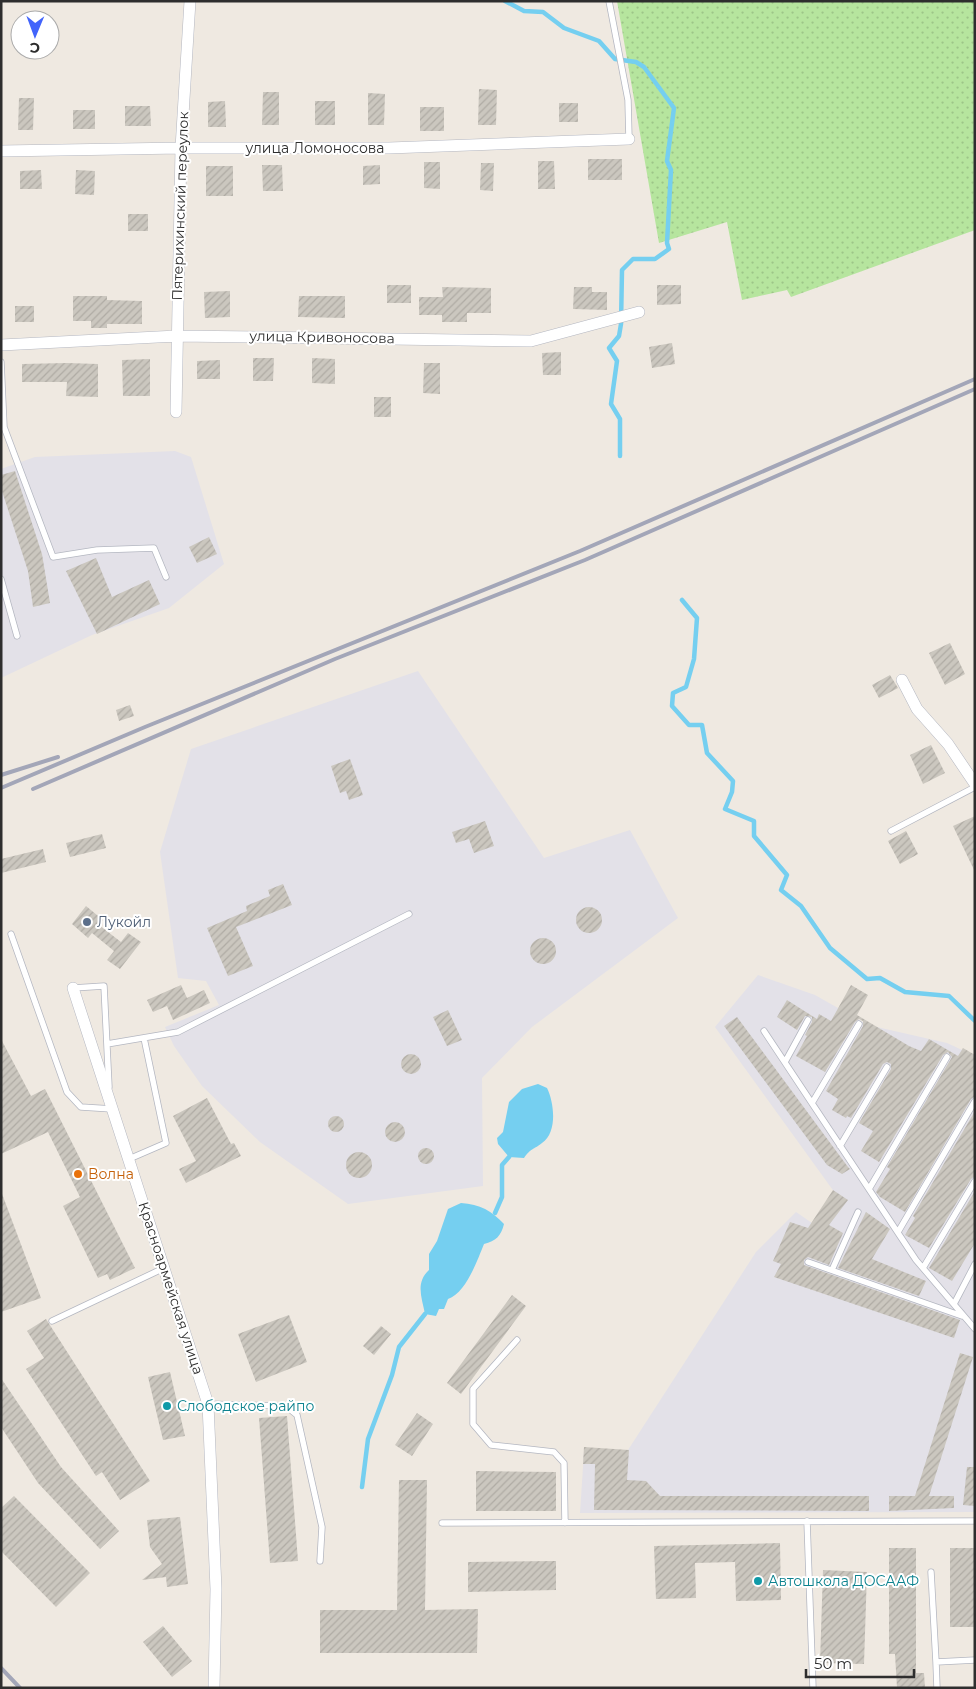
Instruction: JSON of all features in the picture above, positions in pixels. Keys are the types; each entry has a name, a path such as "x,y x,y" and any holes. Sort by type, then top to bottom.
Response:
{"street":[{"name":"Пятерихинский переулок","path":"176,412 180,148 190,1"},
{"name":"улица Ломоносова","path":"1,151 180,148 389,148 629,139"},
{"name":"улица Кривоносова","path":"1,345 177,336 531,341 640,312"},
{"path":"902,680 917,709 970,768 975,785"},
{"name":"Красноармейская улица","path":"73,988 208,1404 216,1589 214,1688"}],"lane":[{"path":"609,1 628,100 629,139"},
{"path":"1,362 4,427 53,556 97,550 154,548 166,577"},
{"path":"1,579 17,636"},
{"path":"890,831 975,785"},
{"path":"107,1044 178,1032 409,914"},
{"path":"11,934 67,1092 81,1108 111,1105 104,986 73,988"},
{"path":"785,1062 808,1020"},
{"path":"812,1103 859,1024"},
{"path":"764,1031 923,1268 975,1329"},
{"path":"129,1159 166,1143 144,1038"},
{"path":"869,1189 947,1057"},
{"path":"840,1146 886,1067"},
{"path":"898,1232 975,1101"},
{"path":"923,1268 975,1181"},
{"path":"832,1270 858,1212"},
{"path":"808,1262 964,1316"},
{"path":"954,1304 975,1264"},
{"path":"52,1321 164,1268"},
{"path":"517,1340 473,1389 472,1424 491,1446 554,1452 564,1463 565,1522"},
{"path":"208,1404 286,1406 297,1415 322,1527 320,1561"},
{"path":"442,1523 975,1521"},
{"path":"807,1522 813,1688"},
{"path":"932,1572 937,1688"},
{"path":"936,1662 975,1660"}],"shaded area":[{"path":"175,451 191,457 224,564 169,608 92,635 1,678 1,469 35,457"},
{"path":"418,671 544,858 630,830 678,918 532,1027 482,1078 483,1186 348,1204 260,1142 202,1086 174,1046 165,1027 219,1005 206,981 178,978 160,852 191,749"},
{"path":"758,975 815,995 868,1025 947,1043 975,1056 975,1512 580,1513 584,1452 628,1450 756,1252 796,1212 812,1223 835,1193 715,1027"}],"green space":[{"path":"617,1 975,1 975,230 791,297 787,290 742,300 727,222 659,243"}],"water":[{"path":"538,1084 547,1088 551,1101 553,1117 551,1132 542,1143 530,1151 524,1158 509,1157 498,1144 497,1138 503,1132 509,1102 522,1089"},
{"path":"461,1203 474,1205 490,1212 504,1224 503,1228 500,1235 484,1244 465,1283 454,1296 448,1299 444,1309 439,1309 436,1316 425,1314 421,1296 421,1285 429,1270 429,1254 437,1241 448,1209"}],"building":[{"path":"479,89 497,90 496,125 478,125"},
{"path":"263,92 279,92 279,125 262,125"},
{"path":"368,93 385,94 384,125 368,125"},
{"path":"19,98 34,98 33,130 18,130"},
{"path":"225,101 226,127 208,127 208,102"},
{"path":"315,101 335,101 335,125 315,125"},
{"path":"559,103 578,103 578,122 559,122"},
{"path":"125,106 150,106 151,126 125,126"},
{"path":"420,107 444,107 444,131 420,131"},
{"path":"73,110 95,110 95,129 73,129"},
{"path":"588,159 622,159 622,180 588,180"},
{"path":"538,161 554,161 555,189 538,189"},
{"path":"424,162 440,162 440,189 424,188"},
{"path":"481,163 494,163 493,191 480,190"},
{"path":"262,165 282,165 283,191 263,191"},
{"path":"380,165 380,184 363,185 363,166"},
{"path":"206,166 233,166 233,196 206,196"},
{"path":"41,170 42,189 20,189 20,171"},
{"path":"76,170 95,171 94,195 75,194"},
{"path":"128,214 148,214 148,231 128,231"},
{"path":"387,285 411,285 411,303 387,303"},
{"path":"657,285 681,285 681,304 657,305"},
{"path":"442,287 491,288 491,313 467,313 467,322 442,322 442,315 419,315 419,297 443,297"},
{"path":"574,287 592,287 592,292 607,292 607,310 573,309"},
{"path":"230,291 230,317 205,318 204,292"},
{"path":"73,296 107,296 107,300 142,301 142,324 107,324 107,328 91,328 91,321 73,321"},
{"path":"299,296 345,296 345,318 298,317"},
{"path":"15,306 34,306 34,322 15,322"},
{"path":"672,343 675,364 652,368 649,347"},
{"path":"561,352 561,375 543,375 542,353"},
{"path":"253,358 274,358 273,381 253,381"},
{"path":"312,358 335,359 335,384 312,383"},
{"path":"150,359 150,396 123,396 122,360"},
{"path":"220,360 220,379 197,379 197,361"},
{"path":"424,363 440,363 440,394 423,393"},
{"path":"22,364 98,364 98,397 66,396 67,382 22,382"},
{"path":"374,397 391,397 391,417 374,417"},
{"path":"15,471 42,554 50,603 33,607 28,571 1,488 1,475"},
{"path":"209,537 217,554 197,563 189,547"},
{"path":"96,558 112,597 149,580 160,604 97,634 66,571"},
{"path":"950,643 965,674 945,685 929,653"},
{"path":"890,675 898,688 879,698 872,685"},
{"path":"130,705 134,716 119,721 116,710"},
{"path":"931,745 945,773 923,784 910,755"},
{"path":"350,759 363,795 349,800 346,791 340,793 331,766"},
{"path":"975,816 975,872 953,826"},
{"path":"485,821 494,846 474,853 469,839 456,843 452,832"},
{"path":"906,831 918,854 900,864 888,841"},
{"path":"102,834 106,848 70,857 66,843"},
{"path":"43,849 46,862 1,873 1,859"},
{"path":"283,884 292,905 236,927 253,966 228,976 207,928 247,911 246,906 270,896 268,890"},
{"path":"86,906 103,920 99,925 121,942 128,933 141,942 120,969 107,960 114,951 92,933 88,938 72,924"},
{"path":"589,907 598,911 602,920 598,929 589,933 580,929 576,920 580,911"},
{"path":"543,938 552,942 556,951 552,960 543,964 534,960 530,951 534,942"},
{"path":"181,985 187,998 204,990 210,1003 173,1020 167,1006 153,1012 147,1000"},
{"path":"851,985 868,995 857,1015 909,1046 921,1051 929,1039 958,1056 963,1048 975,1055 975,1096 971,1099 905,1212 880,1197 876,1192 890,1169 887,1167 952,1057 948,1052 943,1055 879,1162 861,1151 873,1131 859,1123 891,1069 891,1064 887,1062 883,1064 851,1118 847,1116 846,1118 832,1110 838,1099 826,1091 863,1026 863,1021 859,1019 855,1022 825,1072 796,1056 807,1036 805,1035 812,1022 812,1017 805,1016 797,1030 777,1017 787,1000 817,1019 819,1014 831,1021"},
{"path":"448,1010 462,1040 447,1046 433,1017"},
{"path":"737,1017 850,1169 842,1174 827,1165 724,1026"},
{"name":"Волна","path":"1,1039 31,1096 45,1089 135,1268 110,1280 107,1274 98,1278 63,1206 80,1197 48,1132 1,1154"},
{"path":"411,1054 418,1057 421,1064 418,1071 411,1074 404,1071 401,1064 404,1057"},
{"path":"207,1098 231,1144 234,1143 241,1156 186,1183 179,1169 196,1161 173,1116"},
{"path":"975,1111 975,1176 971,1179 929,1248 905,1235 915,1218 913,1216"},
{"path":"336,1116 344,1124 336,1132 328,1124"},
{"path":"395,1122 402,1125 405,1132 402,1139 395,1142 388,1139 385,1132 388,1125"},
{"path":"426,1148 434,1156 426,1164 418,1156"},
{"path":"359,1152 368,1156 372,1165 368,1174 359,1178 350,1174 346,1165 350,1156"},
{"path":"833,1190 848,1200 829,1225 843,1233 829,1265 808,1257 804,1260 804,1265 960,1320 954,1338 774,1277 781,1264 773,1261 790,1222 808,1228"},
{"path":"1,1191 41,1298 1,1312"},
{"path":"975,1191 975,1243 952,1281 929,1268"},
{"path":"866,1212 890,1229 872,1259 926,1281 919,1296 838,1268"},
{"path":"512,1295 526,1306 461,1394 447,1383"},
{"path":"289,1315 307,1362 256,1382 238,1334"},
{"path":"46,1319 150,1481 120,1500 102,1472 96,1476 26,1369 44,1358 27,1331"},
{"path":"381,1326 391,1334 374,1355 363,1346"},
{"path":"960,1353 973,1357 929,1496 954,1496 954,1508 889,1511 889,1496 915,1496"},
{"name":"Слободское райпо","path":"170,1372 185,1436 163,1440 148,1377"},
{"path":"1,1378 61,1467 119,1531 100,1549 38,1483 1,1427"},
{"path":"417,1413 433,1424 412,1456 395,1445"},
{"path":"287,1416 298,1561 270,1563 259,1418"},
{"path":"584,1447 629,1450 627,1480 646,1481 660,1496 869,1496 869,1511 594,1510 595,1464 583,1464"},
{"path":"967,1467 975,1467 975,1506 963,1505"},
{"path":"476,1471 556,1472 556,1511 476,1511"},
{"path":"399,1480 427,1480 425,1610 478,1609 477,1653 320,1653 320,1610 397,1610"},
{"path":"14,1496 90,1573 56,1607 1,1551 1,1508"},
{"path":"180,1517 188,1584 167,1587 166,1577 142,1580 162,1564 150,1547 147,1520"},
{"name":"Автошкола ДОСААФ","path":"780,1543 781,1600 736,1601 735,1562 695,1563 696,1598 656,1599 654,1546"},
{"path":"889,1548 916,1548 916,1673 924,1673 925,1688 897,1688 895,1654 889,1654"},
{"path":"950,1548 975,1548 975,1627 950,1627"},
{"path":"556,1561 556,1590 468,1592 468,1562"},
{"path":"823,1570 867,1572 864,1664 820,1663"},
{"path":"163,1626 192,1661 172,1677 143,1642"}],"waterway":[{"path":"505,1 524,11 543,12 564,28 599,41 615,59 636,62 644,67 674,108 667,161 671,170 667,243 669,249 655,259 633,259 622,270 621,324 619,336 609,348 617,361 611,404 620,419 620,456"},
{"path":"682,600 697,618 694,659 686,687 673,693 672,706 689,725 702,725 707,753 733,781 732,792 725,809 754,821 754,836 787,875 781,890 801,906 830,948 867,979 880,978 905,992 949,996 975,1021"},
{"path":"495,1213 502,1197 502,1165 509,1157"},
{"path":"362,1487 368,1439 392,1375 399,1347 425,1314"}],"railway":[{"path":"1,788 145,727 580,551 975,379"},
{"path":"33,789 335,659 585,560 975,389"},
{"path":"1,775 58,757"},
{"path":"1,1668 20,1688"}],"place":[{"name":"Лукойл","path":"87,922"},
{"name":"Волна","path":"78,1174"},
{"name":"Слободское райпо","path":"167,1406"},
{"name":"Автошкола ДОСААФ","path":"758,1581"}]}
